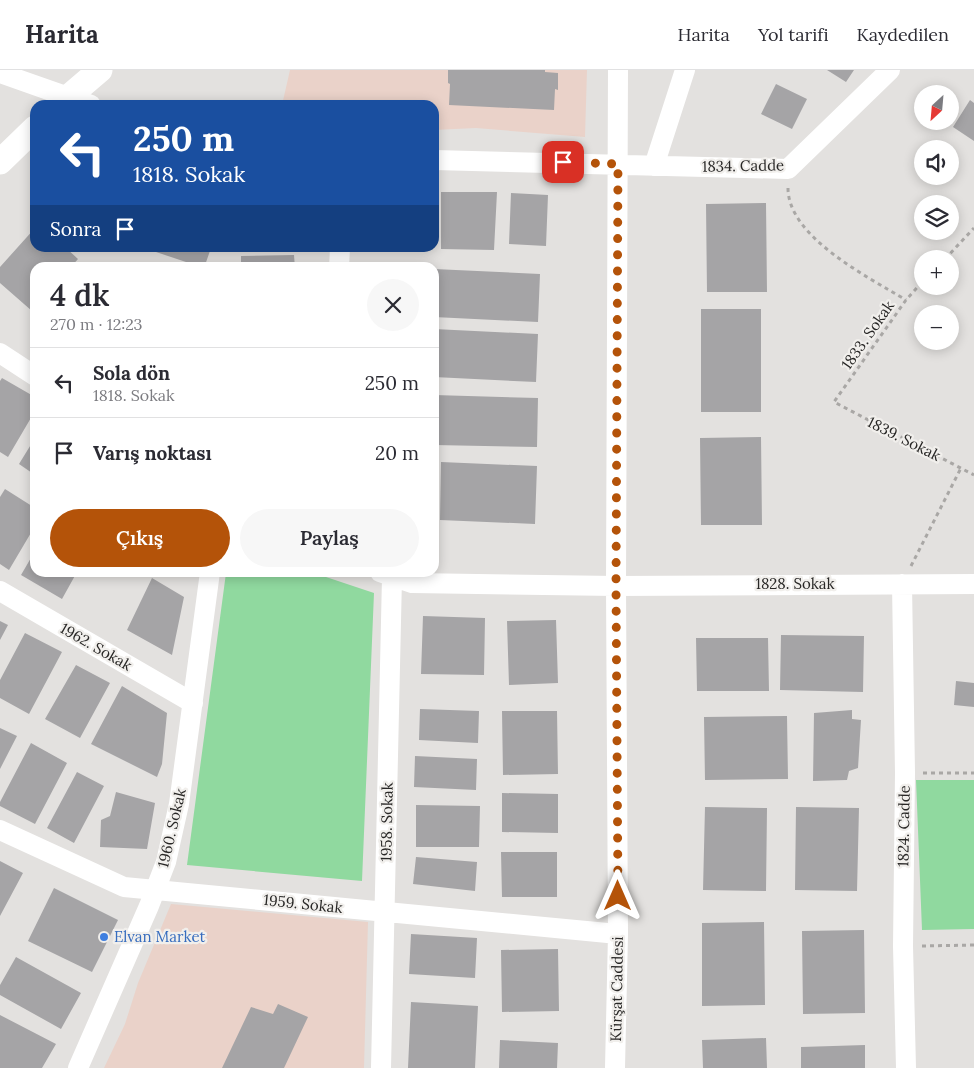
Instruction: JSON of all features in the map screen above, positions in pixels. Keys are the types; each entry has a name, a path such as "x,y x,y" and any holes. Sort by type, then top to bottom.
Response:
{"main road":[{"path":"64,100 100,70"},
{"path":"0,162 30,133"}],"street":[{"name":"Kürşat Caddesi","path":"615,1068 618,934 616,586 618,70"},
{"path":"654,166 685,70"},
{"name":"1834. Cadde","path":"439,160 788,169 890,70"},
{"path":"0,73 61,100"},
{"path":"0,353 30,373"},
{"name":"1960. Sokak","path":"78,1068 166,862 179,804 209,577"},
{"name":"1958. Sokak","path":"381,1068 385,913 386,577"},
{"name":"1828. Sokak","path":"395,577 412,583 616,586 974,584"},
{"name":"1824. Cadde","path":"902,584 903,946 906,1068"},
{"name":"1962. Sokak","path":"0,591 193,703"},
{"name":"1959. Sokak","path":"0,830 124,887 618,934"}],"path":[{"path":"788,169 788,197 802,225 837,258 906,300"},
{"path":"953,250 974,228"},
{"name":"1833. Sokak","path":"834,402 914,291"},
{"name":"1839. Sokak","path":"834,402 974,475"},
{"path":"902,584 961,468"},
{"path":"904,773 974,772"},
{"path":"903,946 974,945"}],"shaded area":[{"path":"290,70 587,70 585,137 476,128 439,130 439,100 283,100"},
{"path":"171,904 368,922 364,1068 104,1068 125,1024 138,983"}],"green space":[{"path":"225,577 326,577 374,593 362,881 187,865"},
{"path":"916,780 974,780 974,929 922,930"}],"building":[{"path":"448,70 545,70 545,72 558,73 558,90 555,89 554,110 449,105 450,84 448,83"},
{"path":"827,70 854,70 846,82"},
{"path":"776,84 807,99 792,129 761,114"},
{"path":"970,100 974,103 974,141 958,130 959,117"},
{"path":"441,192 497,192 494,250 441,249"},
{"path":"511,193 548,195 546,246 509,244"},
{"path":"766,203 767,292 707,292 706,204"},
{"path":"30,234 30,252 70,252 78,259 75,262 30,262 30,309 0,283 0,267"},
{"path":"156,252 210,252 206,262 186,262"},
{"path":"294,255 295,262 241,262 241,256"},
{"path":"439,269 540,274 538,322 439,317"},
{"path":"701,309 761,309 761,412 701,412"},
{"path":"439,329 538,334 536,382 439,377"},
{"path":"2,378 30,394 30,420 8,457 0,452 0,381"},
{"path":"439,395 538,398 537,447 439,445"},
{"path":"761,437 762,525 701,525 700,438"},
{"path":"30,446 30,472 19,464"},
{"path":"441,462 537,466 535,524 440,520"},
{"path":"5,489 30,505 30,534 9,570 0,564 0,497"},
{"path":"30,560 30,577 74,577 62,599 21,575"},
{"path":"152,578 184,597 172,655 127,630"},
{"path":"423,616 485,618 484,675 421,674"},
{"path":"556,620 558,683 509,685 507,621"},
{"path":"0,621 8,625 0,640"},
{"path":"25,633 62,652 29,714 0,698 0,680"},
{"path":"781,635 864,636 863,692 780,690"},
{"path":"696,638 768,638 769,691 697,691"},
{"path":"76,665 110,683 80,738 45,719"},
{"path":"956,681 974,683 974,707 954,705"},
{"path":"122,686 167,713 162,764 157,777 91,744"},
{"path":"420,709 479,711 478,743 419,740"},
{"path":"852,710 852,719 861,720 858,768 849,771 847,780 813,781 814,713"},
{"path":"502,711 557,711 558,774 503,775"},
{"path":"787,716 788,779 705,780 704,717"},
{"path":"0,728 17,736 0,769"},
{"path":"31,743 67,763 35,824 0,806 0,802"},
{"path":"415,756 477,759 476,790 414,787"},
{"path":"77,772 104,786 74,843 47,828"},
{"path":"116,792 155,803 147,849 100,847 101,820 110,816"},
{"path":"502,793 558,794 558,833 502,832"},
{"path":"416,805 480,806 479,847 416,847"},
{"path":"705,807 767,808 766,891 703,890"},
{"path":"796,807 859,808 857,891 795,890"},
{"path":"501,852 557,852 557,897 502,897"},
{"path":"416,857 477,862 475,891 413,884"},
{"path":"0,861 23,873 0,916"},
{"path":"54,888 118,920 92,972 28,941"},
{"path":"764,922 765,1005 702,1006 702,923"},
{"path":"864,930 865,1013 803,1014 802,931"},
{"path":"411,934 477,938 475,978 409,974"},
{"path":"558,949 559,1011 502,1012 501,950"},
{"path":"16,957 81,993 61,1029 0,995 0,985"},
{"path":"411,1002 478,1006 475,1068 408,1068"},
{"path":"278,1004 308,1017 284,1068 222,1068 251,1007 273,1014"},
{"path":"0,1015 56,1044 42,1068 0,1068"},
{"path":"766,1038 767,1068 703,1068 702,1040"},
{"path":"500,1040 558,1043 557,1068 499,1068"},
{"path":"865,1045 865,1068 801,1068 801,1047"}],"place":[{"name":"Elvan Market","path":"104,937"}],"route":[{"path":"563,162 618,164 616,586 618,896"}]}
